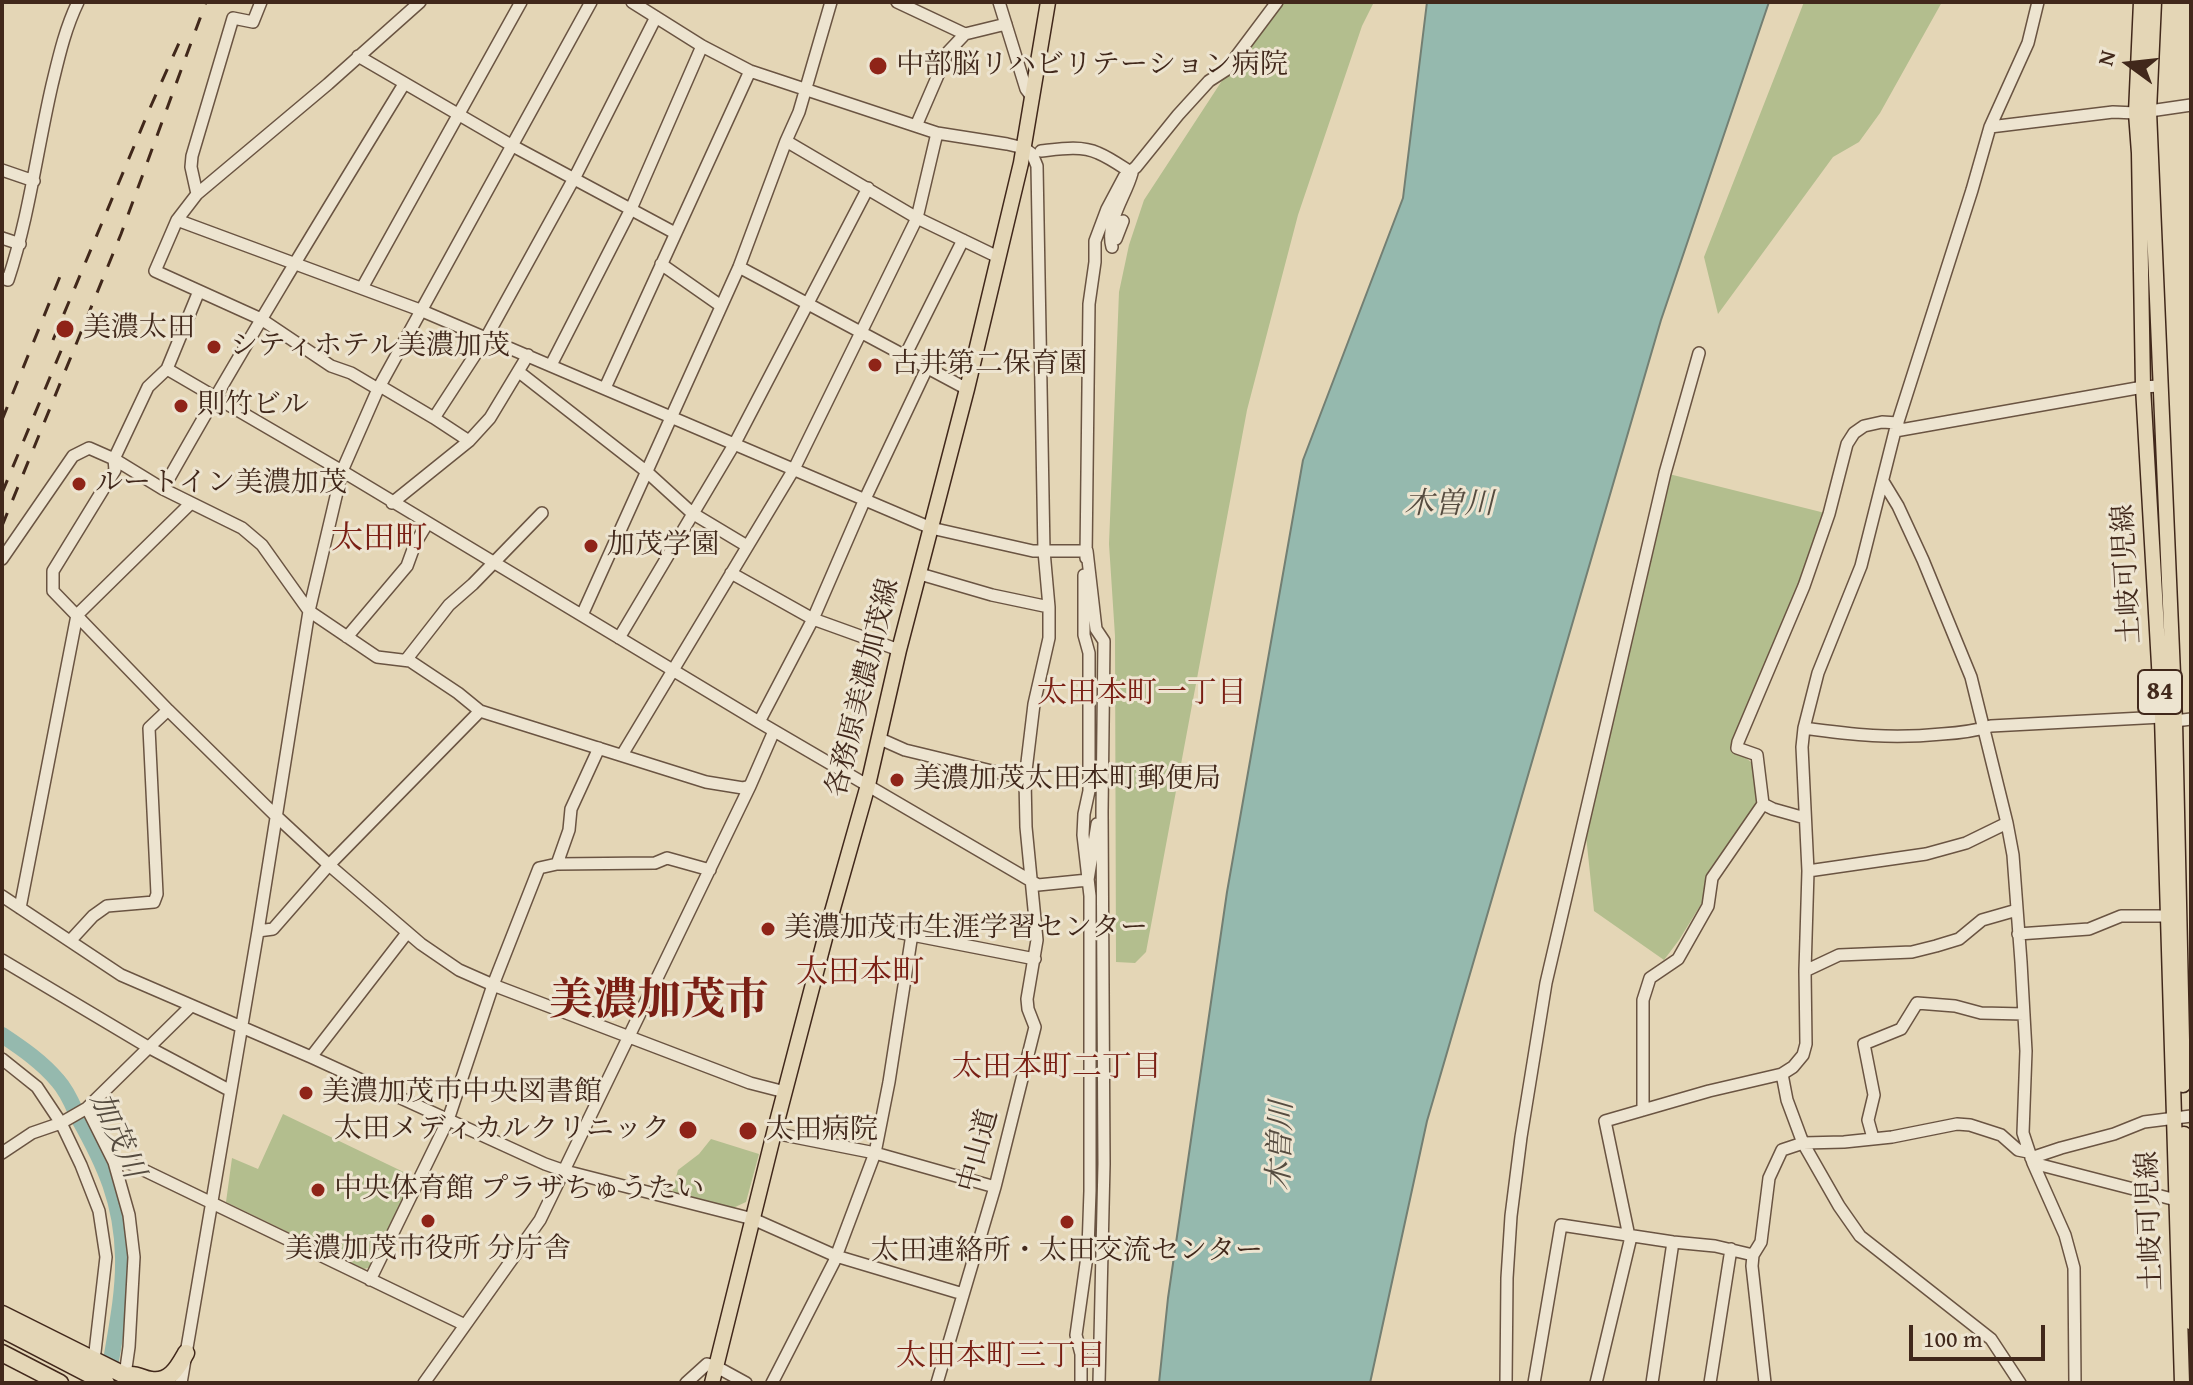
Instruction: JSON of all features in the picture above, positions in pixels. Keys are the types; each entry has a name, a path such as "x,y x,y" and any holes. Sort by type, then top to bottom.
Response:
{"highway":[{"path":"2,1303 114,1373"},
{"path":"2,1314 114,1373"},
{"path":"2,1326 114,1373 138,1375 150,1380 174,1374 186,1353"},
{"path":"2,1353 60,1383"},
{"path":"2,1362 43,1383"}],"main road":[{"name":"各務原美濃加茂線","path":"712,1383 774,1133 868,785 899,650 967,389 1024,148 1048,2"},
{"name":"土岐可児線","path":"2141,2 2142,112 2159,386 2168,719"},
{"name":"土岐可児線","path":"2154,2 2139,169 2143,387 2180,915 2183,1117 2191,1322"},
{"name":"土岐可児線","path":"2182,1383 2186,1201"}],"street":[{"path":"2,278 8,280 20,244 48,103 67,26 78,2"},
{"path":"197,194 191,167 192,156 233,18 253,22 261,2"},
{"path":"420,2 197,194 177,220 155,271 261,319 331,366 379,388 469,441"},
{"path":"362,288 521,2"},
{"path":"181,1383 309,611 342,471 379,388 420,310 591,2"},
{"path":"632,2 702,46 750,71 937,133 1024,148"},
{"path":"582,615 739,267 799,112 831,2"},
{"path":"897,2 965,34"},
{"path":"999,2 1026,89 1032,97"},
{"path":"1123,221 1112,247 1110,238 1132,173 1209,81 1226,70 1277,2"},
{"path":"1596,1383 1630,1241 1605,1121 1782,1074 1803,1055 1806,1044 1808,871 1802,747 1804,728 1818,673 1861,566 1897,427 1990,127 2028,43 2038,2"},
{"path":"434,418 486,338 574,178 656,17"},
{"path":"916,126 948,52 965,34 1006,24"},
{"path":"551,365 631,209 702,46"},
{"path":"358,56 511,145 675,233"},
{"path":"605,388 750,71"},
{"path":"163,489 294,263 404,84"},
{"path":"1990,127 2191,105"},
{"path":"622,755 794,469 917,218 937,133"},
{"path":"786,141 917,218 998,257"},
{"name":"中山道","path":"937,1383 995,1187 1035,1034 1035,1023 1027,999 1037,940 1026,827 1025,779 1034,704 1049,638 1049,607 1044,551 1037,166 1032,154 1024,148"},
{"path":"1041,151 1086,150 1098,153 1132,173"},
{"path":"2,170 34,181"},
{"path":"1099,1383 1104,1164 1104,641 1096,629 1087,551 1089,304 1095,241 1124,177 1132,173"},
{"path":"619,638 735,443 868,188"},
{"path":"177,220 420,310 931,528 1033,551 1087,551"},
{"path":"2,238 20,244"},
{"path":"905,356 963,240"},
{"path":"661,264 721,306"},
{"path":"739,267 967,389"},
{"path":"199,291 167,369 148,387 114,459 115,470 53,571 53,591 275,815 407,933 459,970 750,1083 785,1092"},
{"path":"1506,1383 1511,1216 1546,983 1665,473 1699,353"},
{"path":"392,503 469,441 490,418 528,355"},
{"path":"759,722 813,619 927,368"},
{"path":"167,369 1032,882 1038,885 1088,880"},
{"path":"519,372 647,472 692,513 747,546"},
{"path":"1643,1110 1643,1000 1650,978 1678,959 1708,906 1712,878 1763,804 1757,755 1737,748 1738,742 1804,586 1829,514 1847,444 1854,433 1864,426 1882,422 1897,427 2159,386"},
{"path":"2,559 73,456 89,448 242,528 262,545 309,611 377,657 410,661 480,711 706,782 743,788 750,786"},
{"path":"1884,483 1911,533 1971,677 2007,823 2013,855 2024,1014 2026,1086 2023,1133 2065,1235 2074,1268 2075,1383"},
{"path":"20,908 77,615 191,503"},
{"path":"406,660 449,605 542,513"},
{"path":"347,637 407,566 427,524"},
{"path":"1081,1383 1081,1354 1076,1335 1088,1249 1090,1191 1090,896 1083,835 1089,791 1089,653 1084,635 1084,567 1087,551"},
{"path":"731,573 813,619 899,650"},
{"path":"920,574 992,595 1049,607"},
{"path":"70,941 107,906 154,902 157,894 149,728 168,710"},
{"path":"258,931 273,929 329,865 480,711"},
{"path":"1804,728 1875,737 1911,737 1991,726 2191,719"},
{"path":"424,1383 540,1220 774,731"},
{"path":"878,738 905,750 1025,779"},
{"path":"557,864 569,830 571,809 599,748"},
{"path":"1763,804 1805,818"},
{"path":"1088,880 1098,818 1102,812"},
{"path":"1808,871 1926,854 1966,843 2007,823"},
{"path":"370,1280 448,1120 493,985 539,868 557,864 655,863 667,858 710,870"},
{"path":"2,896 121,975 565,1171 753,1219 836,1256 963,1294"},
{"path":"1805,971 1839,955 1912,952 1936,946 1959,939 1982,920 2017,910"},
{"path":"2018,934 2089,929 2121,916 2180,915"},
{"path":"830,919 1035,959"},
{"path":"311,1057 407,933"},
{"path":"772,1383 836,1256 875,1153 912,934"},
{"path":"2,960 148,1047 229,1090"},
{"path":"1873,1138 1868,1120 1874,1095 1864,1044 1901,1029 1917,1003 1955,1006 1981,1013 2024,1014"},
{"path":"2,1153 32,1133 61,1123 87,1108 191,1006"},
{"path":"2,1059 37,1087 61,1123 99,1211 106,1257 114,1373"},
{"path":"1782,1074 1787,1100 1803,1143 1860,1236 1991,1339 2020,1383"},
{"path":"87,1108 114,1162 129,1215 134,1257 129,1347 114,1373"},
{"path":"2031,1158 2144,1122 2183,1117"},
{"path":"1765,1383 1752,1266 1753,1255 1761,1242 1769,1178 1782,1150 1803,1143 1892,1137 1957,1124 1970,1125 2001,1135 2031,1158 2186,1201"},
{"path":"774,1133 875,1153 995,1187"},
{"path":"114,1162 129,1163 465,1325"},
{"path":"1534,1383 1561,1225 1731,1249 1753,1255"},
{"path":"1652,1383 1673,1242"},
{"path":"1710,1383 1731,1249"},
{"path":"686,1383 707,1364 746,1383"}],"green space":[{"path":"1282,2 1374,2 1362,26 1298,215 1247,410 1146,952 1135,963 1116,962 1115,636 1109,544 1119,292 1129,245 1144,200 1227,73"},
{"path":"1804,2 1942,2 1880,113 1859,142 1833,157 1718,314 1704,257"},
{"path":"1665,473 1829,514 1733,747 1752,763 1763,804 1664,960 1594,911 1584,817"},
{"name":"中央体育館 プラザちゅうたい","path":"283,1114 414,1177 371,1267 364,1269 226,1202 232,1158 258,1169"},
{"path":"711,1139 759,1154 746,1202 733,1208 672,1193 678,1170 699,1154"}],"water":[{"name":"木曽川","path":"1427,2 1769,2 1661,320 1427,1121 1370,1383 1159,1383 1168,1298 1227,892 1303,460 1403,198"}],"waterway":[{"name":"加茂川","path":"2,1035 39,1062 62,1085 97,1152 110,1185 122,1237 123,1272 108,1379"}],"railway":[{"path":"2,526 121,234 206,2"},
{"path":"53,340 183,34"},
{"path":"2,420 61,274"},
{"path":"2,493 70,329"}],"place":[{"name":"中部脳リハビリテーション病院","path":"878,66"},
{"name":"美濃太田","path":"65,329"},
{"name":"シティホテル美濃加茂","path":"214,347"},
{"name":"古井第二保育園","path":"875,365"},
{"name":"則竹ビル","path":"181,406"},
{"name":"ルートイン美濃加茂","path":"79,484"},
{"name":"加茂学園","path":"591,546"},
{"name":"美濃加茂太田本町郵便局","path":"897,780"},
{"name":"美濃加茂市生涯学習センター","path":"768,929"},
{"name":"美濃加茂市中央図書館","path":"306,1093"},
{"name":"太田メディカルクリニック","path":"688,1130"},
{"name":"太田病院","path":"748,1131"},
{"name":"中央体育館 プラザちゅうたい","path":"318,1190"},
{"name":"美濃加茂市役所 分庁舎","path":"428,1221"},
{"name":"太田連絡所・太田交流センター","path":"1067,1222"}],"district":[{"name":"太田町","path":"379,540"},
{"name":"太田本町一丁目","path":"1142,694"},
{"name":"太田本町","path":"860,974"},
{"name":"美濃加茂市","path":"659,1003"},
{"name":"太田本町二丁目","path":"1057,1068"},
{"name":"太田本町三丁目","path":"1001,1357"}]}
